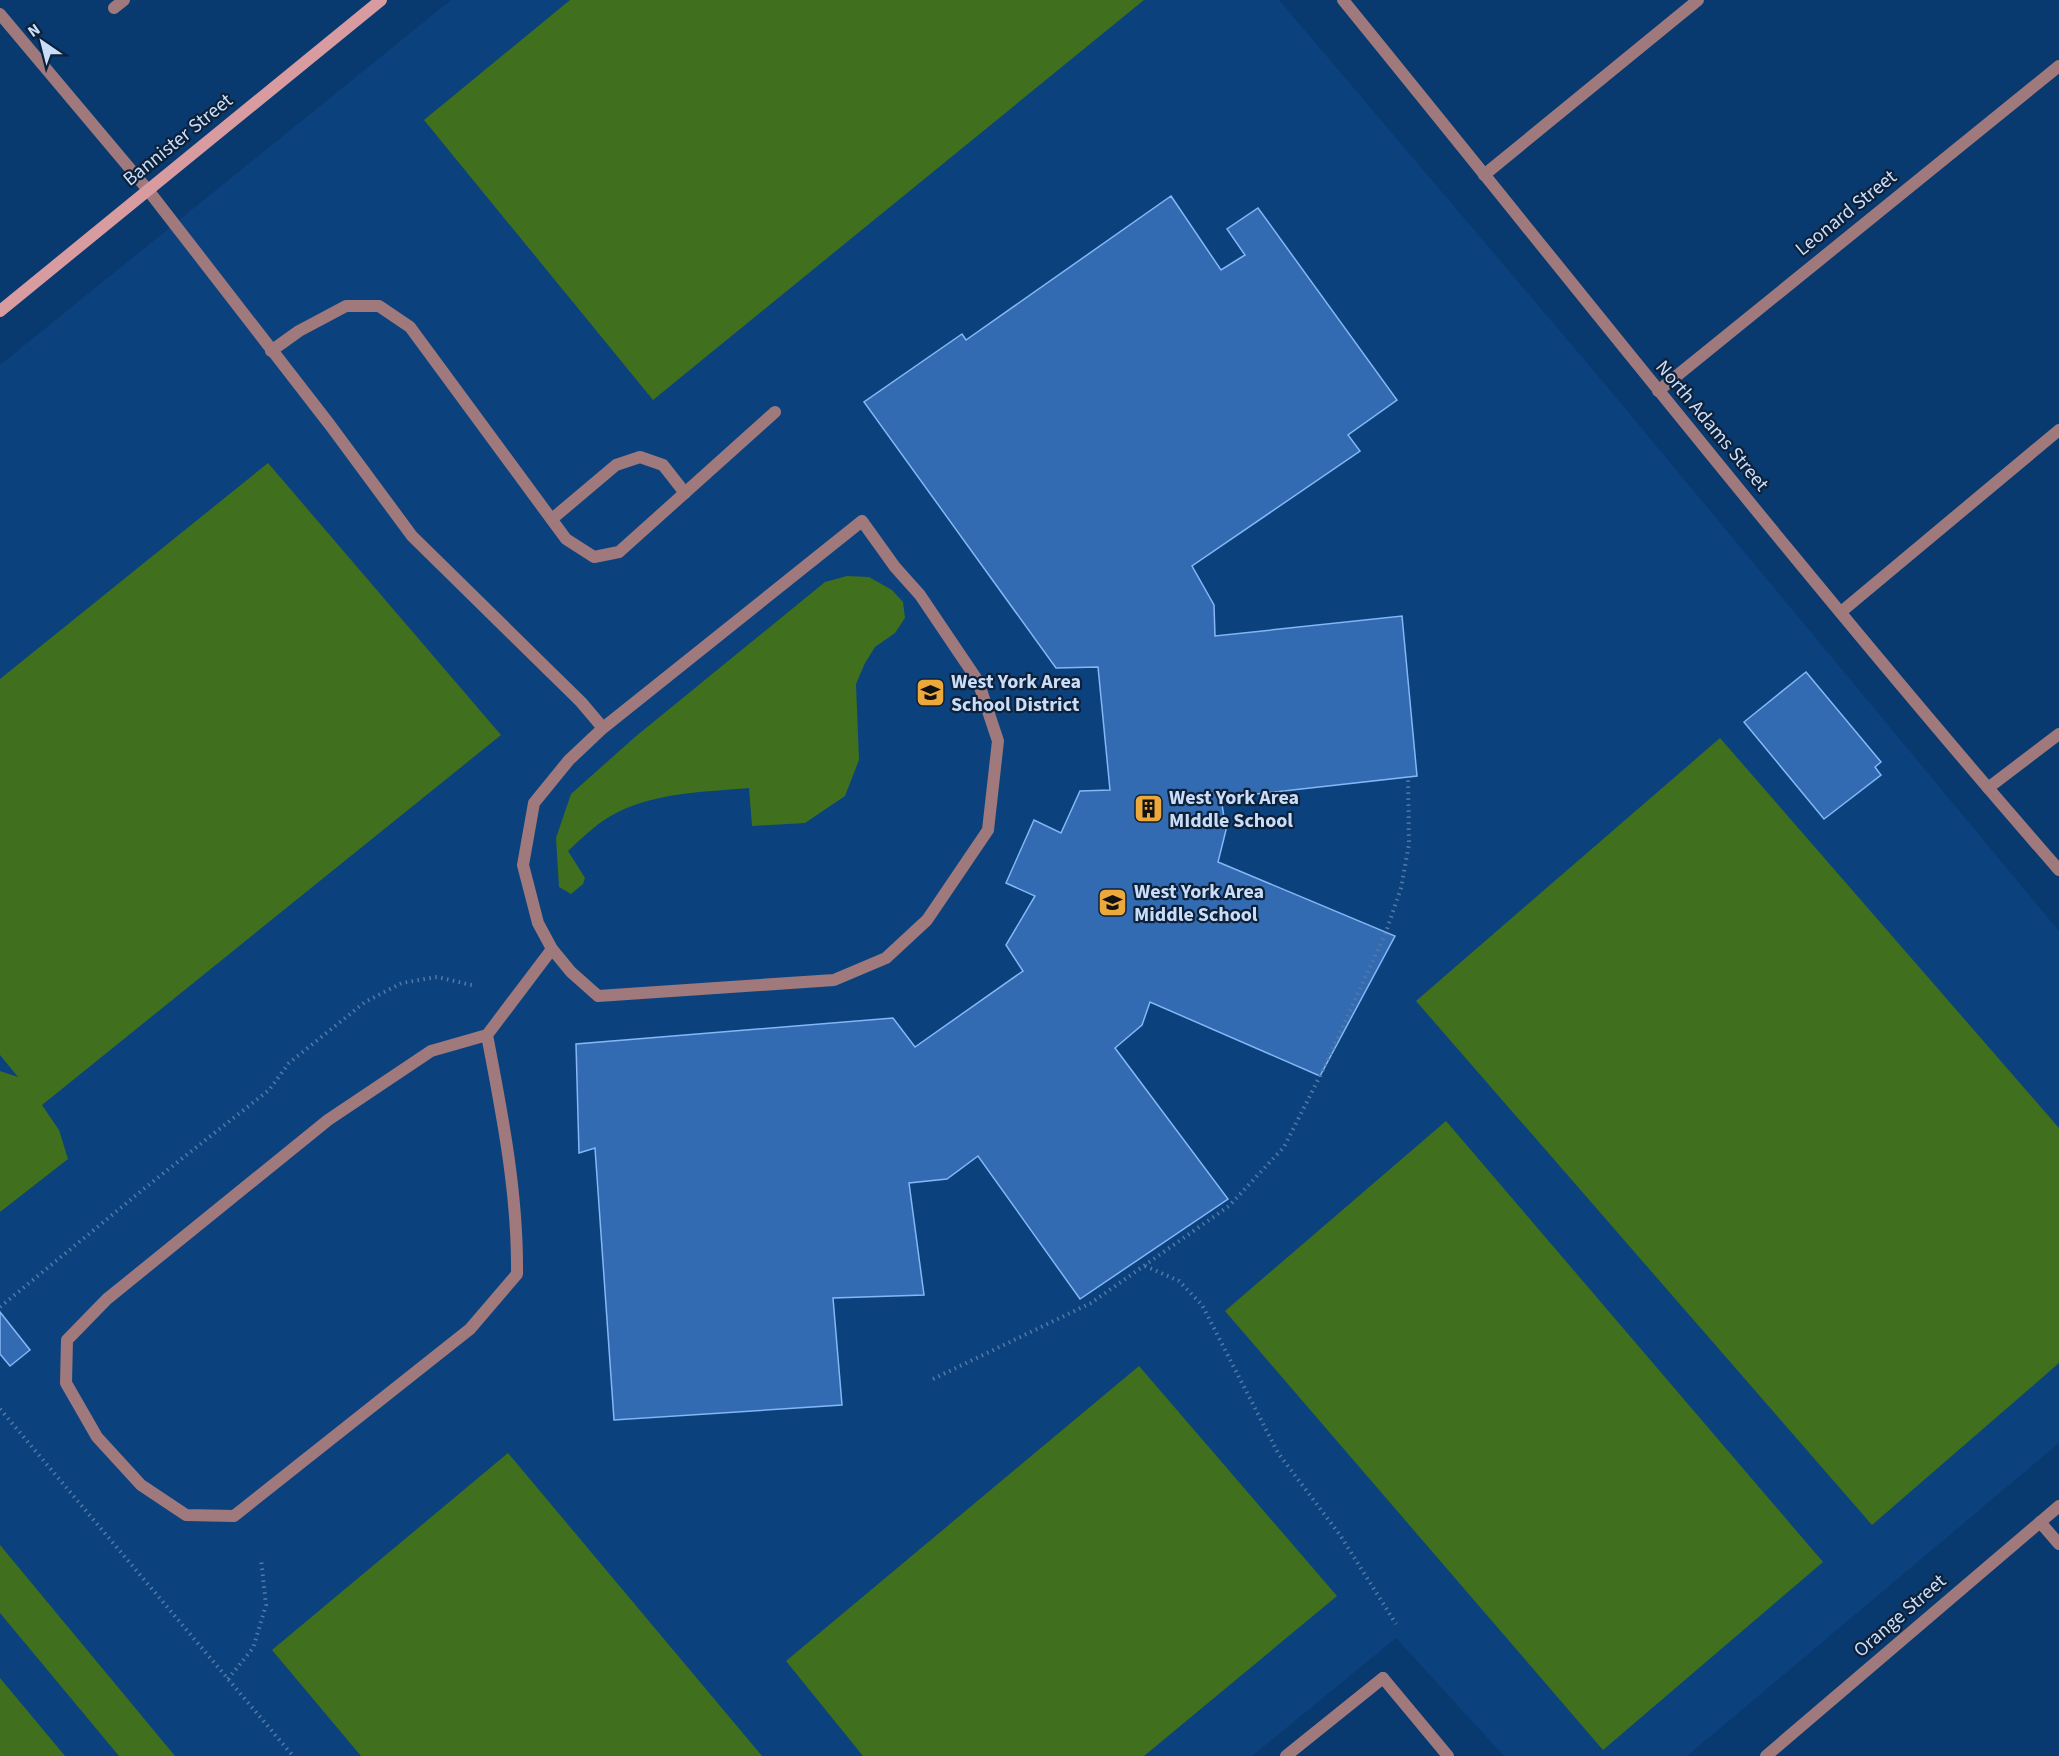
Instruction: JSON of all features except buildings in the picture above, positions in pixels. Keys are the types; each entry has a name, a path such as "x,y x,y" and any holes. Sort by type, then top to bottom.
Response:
{"street":[{"path":"114,8 124,0"},
{"name":"Bannister Street","path":"0,311 381,0"},
{"name":"North Adams Street","path":"1343,0 1658,391 1988,788 2059,870"},
{"path":"1484,175 1698,0"},
{"path":"0,14 148,190 330,425 412,536 581,702 603,728"},
{"name":"Leonard Street","path":"1658,391 2059,66"},
{"path":"271,351 298,331 346,306 379,306 410,327 566,539 594,557 619,552 775,412"},
{"path":"1841,612 2059,430"},
{"path":"552,519 616,465 640,458 663,465 685,493"},
{"path":"862,521 895,567 920,595 978,681 999,741 988,830 927,920 886,958 834,980 598,996 552,949 538,923 523,865 534,803 569,760 603,728 862,521"},
{"path":"1988,788 2059,734"},
{"path":"487,1035 518,1230 517,1274 470,1329 234,1516 186,1515 141,1485 97,1437 66,1383 66,1340 107,1299 328,1120 431,1052 487,1035 552,949"},
{"name":"Orange Street","path":"1766,1756 2059,1506"},
{"path":"2040,1522 2059,1545"},
{"path":"1286,1756 1383,1678 1448,1756"}],"path":[{"path":"933,1379 1091,1303 1229,1206 1284,1147 1320,1076 1386,932 1401,888 1409,844 1408,777"},
{"path":"0,1307 269,1090 289,1063 365,1002 402,983 437,977 476,986"},
{"path":"1145,1266 1179,1281 1202,1305 1278,1453 1340,1535 1396,1624"},
{"path":"0,1409 293,1756"},
{"path":"228,1679 253,1648 266,1605 261,1559"}],"shaded area":[{"name":"West York Area School District","path":"451,0 1279,0 1604,383 2059,931 2059,1443 1687,1756 1504,1756 1396,1638 1252,1756 0,1756 0,365"}],"green space":[{"path":"570,0 1144,0 653,400 424,120"},
{"path":"268,463 501,735 42,1105 59,1130 68,1159 0,1212 0,1071 18,1077 0,1055 0,679"},
{"path":"847,576 869,577 892,590 903,602 905,618 895,633 875,647 856,684 859,760 845,796 805,823 752,826 749,788 682,794 633,805 604,820 568,851 585,878 583,884 571,894 559,887 556,838 571,794 635,737 825,582"},
{"path":"1720,738 2059,1128 2059,1363 1872,1525 1416,1001"},
{"path":"1446,1121 1823,1562 1603,1750 1225,1311"},
{"path":"1139,1366 1337,1596 1144,1756 863,1756 786,1661"},
{"path":"508,1453 762,1756 361,1756 272,1650"},
{"path":"0,1545 175,1756 119,1756 0,1613"},
{"path":"0,1678 65,1756 0,1756"}],"place":[{"name":"West York Area School District","path":"930,693"},
{"name":"West York Area MIddle School","path":"1148,809"},
{"name":"West York Area Middle School","path":"1113,903"}]}
